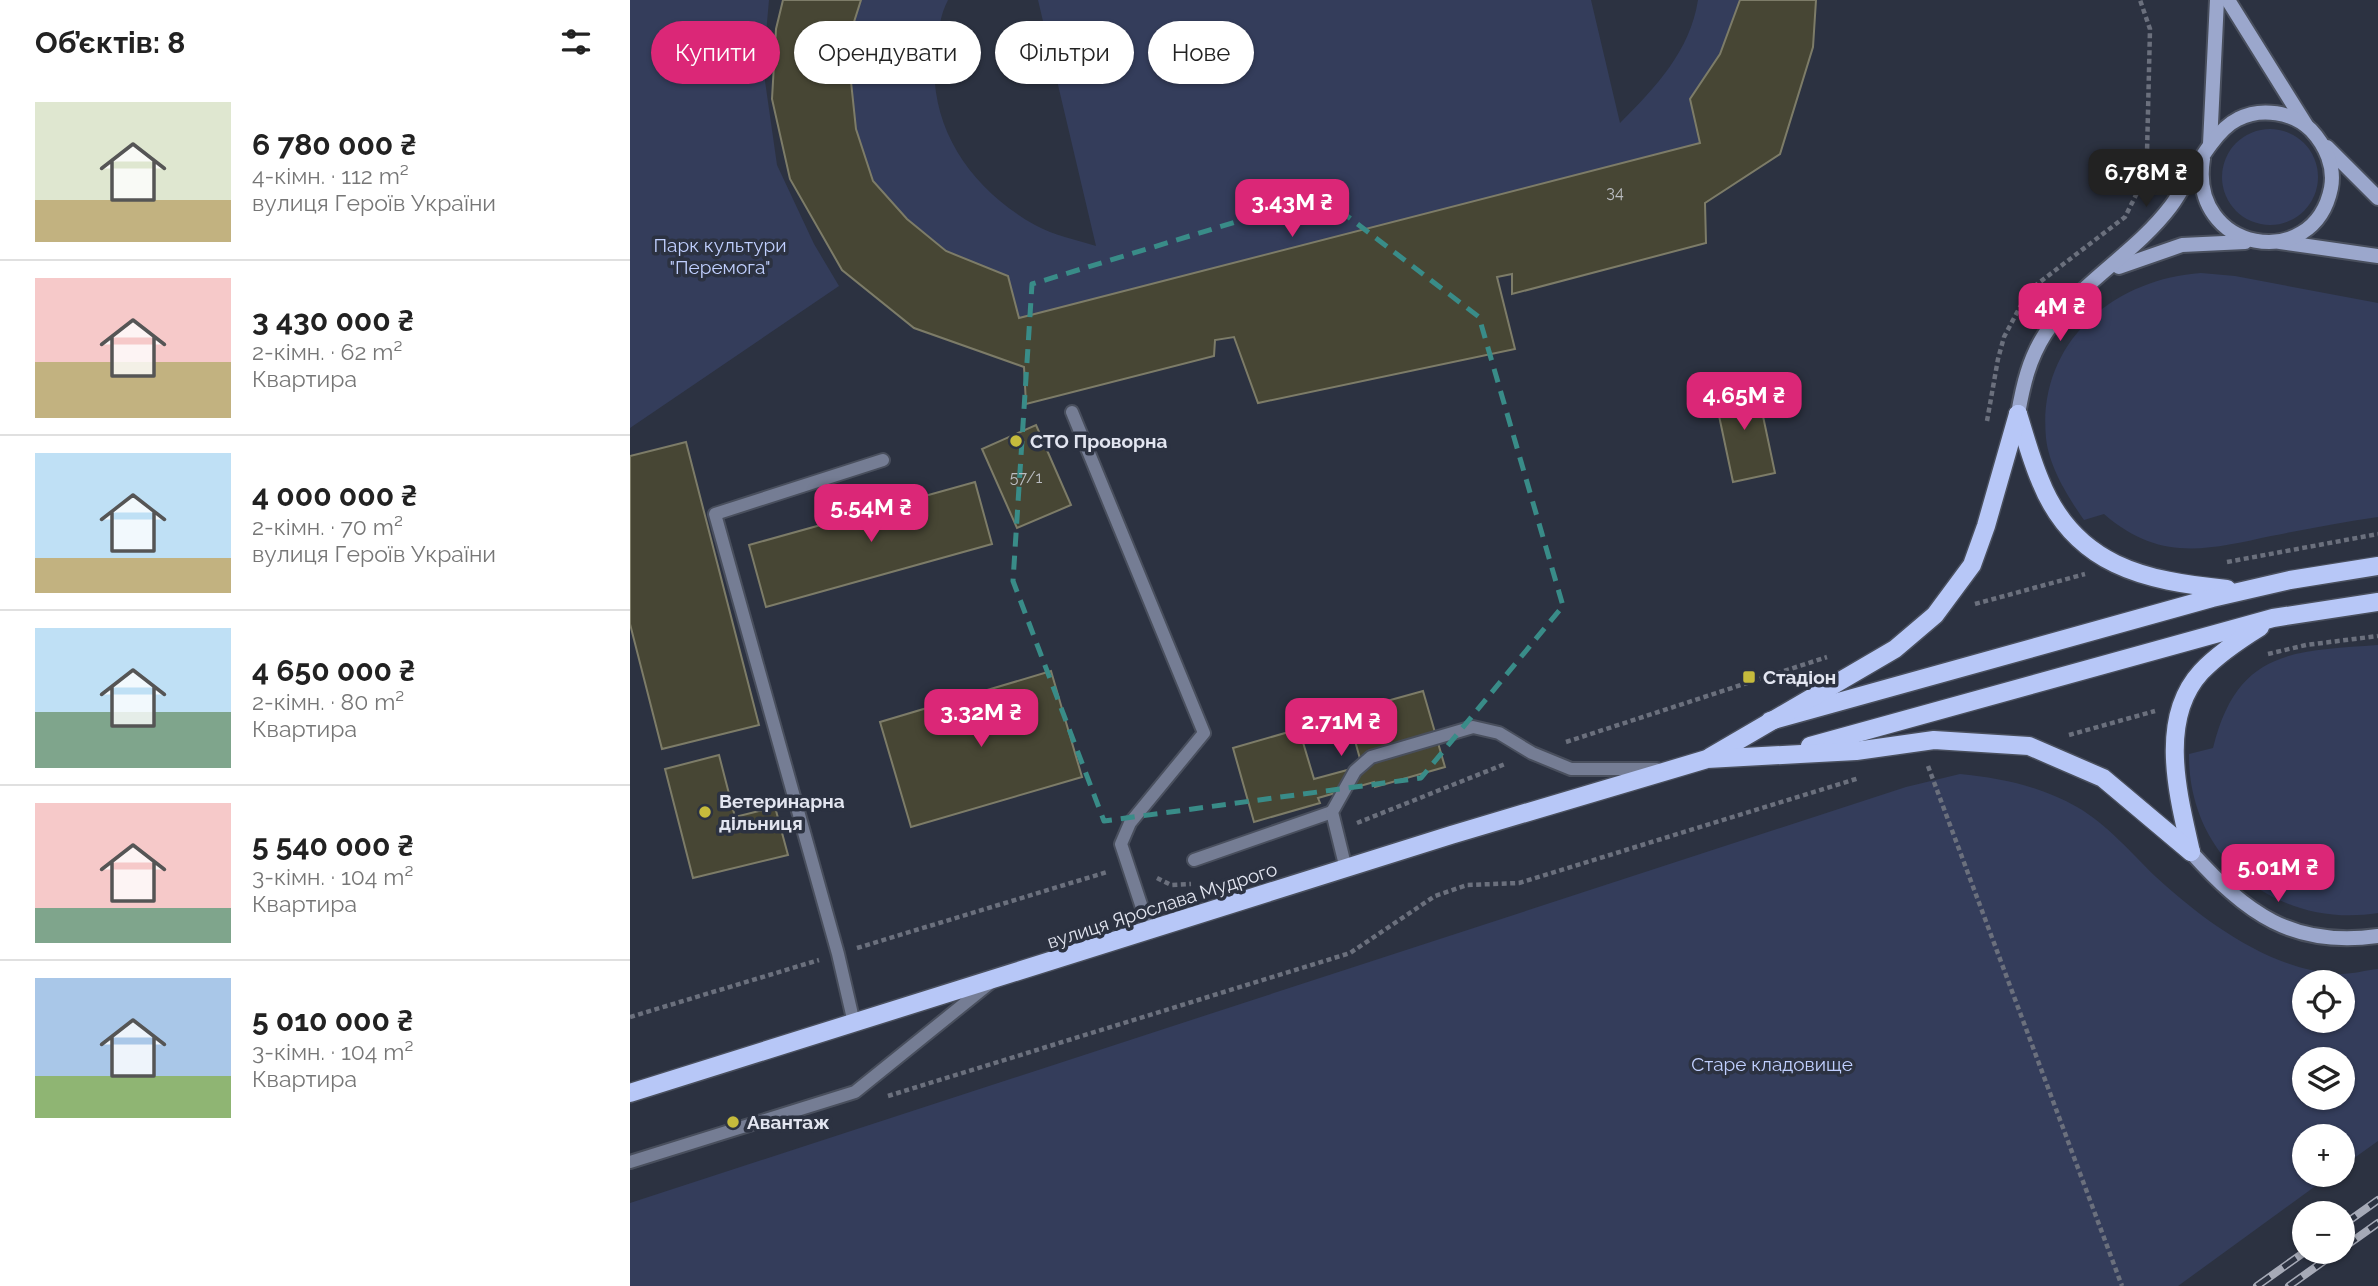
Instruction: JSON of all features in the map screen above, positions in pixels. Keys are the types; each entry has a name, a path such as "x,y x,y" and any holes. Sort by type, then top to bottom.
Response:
{"main road":[{"path":"2210,144 2217,0"},
{"path":"2228,0 2307,126 2378,198"},
{"path":"1707,759 1895,649 1914,636 1935,615 1972,565 2018,414 2025,376 2044,335 2072,299 2105,273 2168,210 2203,159 2210,144 2222,130 2237,119 2255,113 2273,112 2307,126"},
{"path":"2276,242 2306,229 2327,203 2331,169 2319,138"},
{"path":"2203,159 2201,175 2208,206 2228,231 2259,242"},
{"path":"2105,273 2161,250 2182,245 2276,242 2378,256"},
{"path":"2018,414 2040,482 2060,517 2083,543 2116,567 2144,577 2175,584 2244,591"},
{"path":"1770,721 2244,591 2378,566"},
{"path":"1780,754 2273,618 2378,602"},
{"path":"2192,852 2176,781 2176,746 2183,704 2199,674 2214,659 2273,618"},
{"path":"1707,759 1856,751 1934,740 2028,746 2103,778 2192,852 2226,890 2257,915 2300,933 2332,938 2378,936"},
{"name":"вулиця Ярослава Мудрого","path":"630,1092 1707,759"}],"lane":[{"path":"1072,412 1204,733 1130,823 1121,844 1150,932"},
{"path":"854,1023 838,954 715,514 883,460"},
{"path":"1194,860 1332,812 1355,771 1371,757 1473,727 1499,733 1532,753 1571,769 1671,769"},
{"path":"1332,812 1346,869"},
{"path":"630,1162 855,1092 992,981"}],"path":[{"path":"1986,426 2004,337 2020,307 2036,285 2125,217 2139,189 2147,153 2150,29 2140,0"},
{"path":"2214,564 2378,534"},
{"path":"1989,600 2083,574"},
{"path":"2262,656 2306,645 2378,636"},
{"path":"1591,734 1838,653"},
{"path":"2068,735 2160,710"},
{"path":"1925,758 2122,1286"},
{"path":"1366,820 1492,769"},
{"path":"883,1098 1350,953 1435,896 1467,885 1519,883 1863,777"},
{"path":"630,1017 1148,859 1155,877 1161,883 1184,886 1198,882"}],"highlighted area":[{"path":"1321,196 1479,317 1563,606 1421,778 1104,821 1013,581 1032,284"}],"green space":[{"name":"Парк культури \"Перемога\"","path":"630,0 769,0 767,21 651,21 651,84 765,84 777,165 814,244 839,286 630,428"},
{"path":"861,0 948,0 941,21 854,21"},
{"path":"1038,0 1591,0 1620,123 1670,67 1688,36 1698,0 1740,0 1720,54 1690,99 1700,143 1019,318 907,219 873,181 856,129 851,84 935,84 945,127 972,172 990,192 1011,210 1042,229 1096,246 1058,84 1134,84 1134,21 1043,21"},
{"path":"2270,129 2288,133 2304,143 2314,159 2318,177 2314,195 2304,211 2288,221 2270,225 2252,221 2236,211 2226,195 2222,177 2226,159 2236,143 2252,133"},
{"path":"2201,273 2235,276 2378,303 2378,517 2205,548 2164,546 2144,540 2104,514 2084,520 2060,481 2048,449 2046,404 2054,373 2068,346 2087,322 2111,303 2138,288 2169,278"},
{"path":"2378,645 2378,913 2341,915 2306,910 2274,897 2245,878 2222,854 2204,825 2193,791 2189,754 2213,748 2223,716 2237,692 2253,674 2272,662 2318,650"},
{"name":"Старе кладовище","path":"1960,774 2035,788 2077,807 2118,839 2175,894 2218,927 2266,954 2312,970 2292,970 2292,1033 2355,1033 2355,972 2378,969 2378,1141 2355,1157 2355,1124 2292,1124 2292,1187 2314,1187 2178,1286 630,1286 630,1203 1906,787"}],"building":[{"path":"783,0 861,0 854,21 794,21 794,84 851,84 856,129 873,181 907,219 946,251 1008,276 1019,318 1700,143 1690,99 1720,54 1740,0 1816,0 1813,47 1780,154 1705,203 1706,243 1512,294 1512,274 1497,277 1515,349 1258,403 1234,337 1215,340 1214,356 1026,404 1024,367 914,328 842,270 790,179 772,99 773,84 780,84 778,21"},
{"path":"1756,383 1775,473 1733,482 1714,392"},
{"path":"1036,425 1071,505 1017,528 982,449"},
{"path":"686,442 759,725 662,749 630,624 630,456"},
{"path":"975,482 992,544 766,607 749,545"},
{"path":"1051,671 1082,777 911,827 880,722"},
{"path":"1423,691 1445,767 1375,787 1374,782 1318,798 1320,803 1254,822 1233,748 1299,729 1314,779 1362,766 1347,712"},
{"name":"Ветеринарна дільниця","path":"719,755 735,817 775,807 788,855 693,878 665,769"}],"railway":[{"path":"2355,1216 2378,1200"},
{"path":"2355,1239 2378,1223"},
{"path":"2257,1286 2292,1261"},
{"path":"2289,1286 2320,1264"}],"place":[{"name":"СТО Проворна","path":"1016,441"},
{"name":"Стадіон","path":"1749,677"},
{"name":"Ветеринарна дільниця","path":"705,812"},
{"name":"Авантаж","path":"733,1122"}]}
